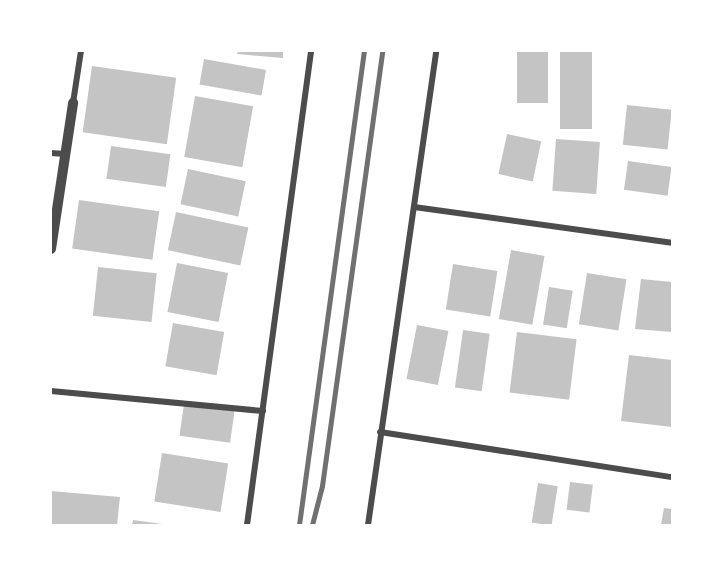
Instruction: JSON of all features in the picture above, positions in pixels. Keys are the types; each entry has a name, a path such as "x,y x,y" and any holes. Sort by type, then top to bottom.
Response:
{"street":[{"path":"51,249 81,51"},
{"path":"247,525 311,51"},
{"path":"369,525 380,432 436,51"},
{"path":"51,153 65,154"},
{"path":"414,207 672,243"},
{"path":"51,391 263,411"},
{"path":"380,432 672,477"}],"building":[{"path":"238,51 283,51 283,58 237,54"},
{"path":"517,51 548,51 548,103 517,103"},
{"path":"560,51 592,51 592,129 560,129"},
{"path":"204,59 266,70 262,96 199,85"},
{"path":"92,66 176,78 167,144 83,132"},
{"path":"195,96 253,106 242,167 184,157"},
{"path":"627,105 672,110 668,149 623,145"},
{"path":"507,134 541,141 533,181 498,174"},
{"path":"556,139 600,142 596,194 552,191"},
{"path":"111,146 170,154 166,187 106,179"},
{"path":"628,161 672,167 668,196 624,190"},
{"path":"188,169 246,181 238,216 181,204"},
{"path":"79,200 159,211 152,260 72,249"},
{"path":"176,212 248,227 240,266 168,250"},
{"path":"511,250 544,256 532,325 499,319"},
{"path":"177,263 228,273 219,322 167,312"},
{"path":"453,264 497,271 490,316 446,309"},
{"path":"98,267 157,273 152,322 93,316"},
{"path":"587,273 627,279 618,331 579,324"},
{"path":"641,279 672,282 672,332 635,329"},
{"path":"549,287 573,291 567,328 543,325"},
{"path":"173,323 224,332 217,375 165,366"},
{"path":"417,325 448,331 438,385 407,379"},
{"path":"463,330 490,334 482,391 455,387"},
{"path":"517,332 577,339 569,400 510,393"},
{"path":"629,355 672,360 672,427 621,421"},
{"path":"184,404 235,411 230,443 180,436"},
{"path":"162,453 228,463 221,512 154,501"},
{"path":"570,482 593,485 589,513 567,510"},
{"path":"538,483 558,486 552,525 532,523"},
{"path":"51,491 120,497 117,525 51,525"},
{"path":"664,508 672,509 672,525 661,525"},
{"path":"133,520 162,524 162,525 132,525"}],"railway":[{"path":"299,525 364,51"},
{"path":"312,525 322,486 382,51"}]}
